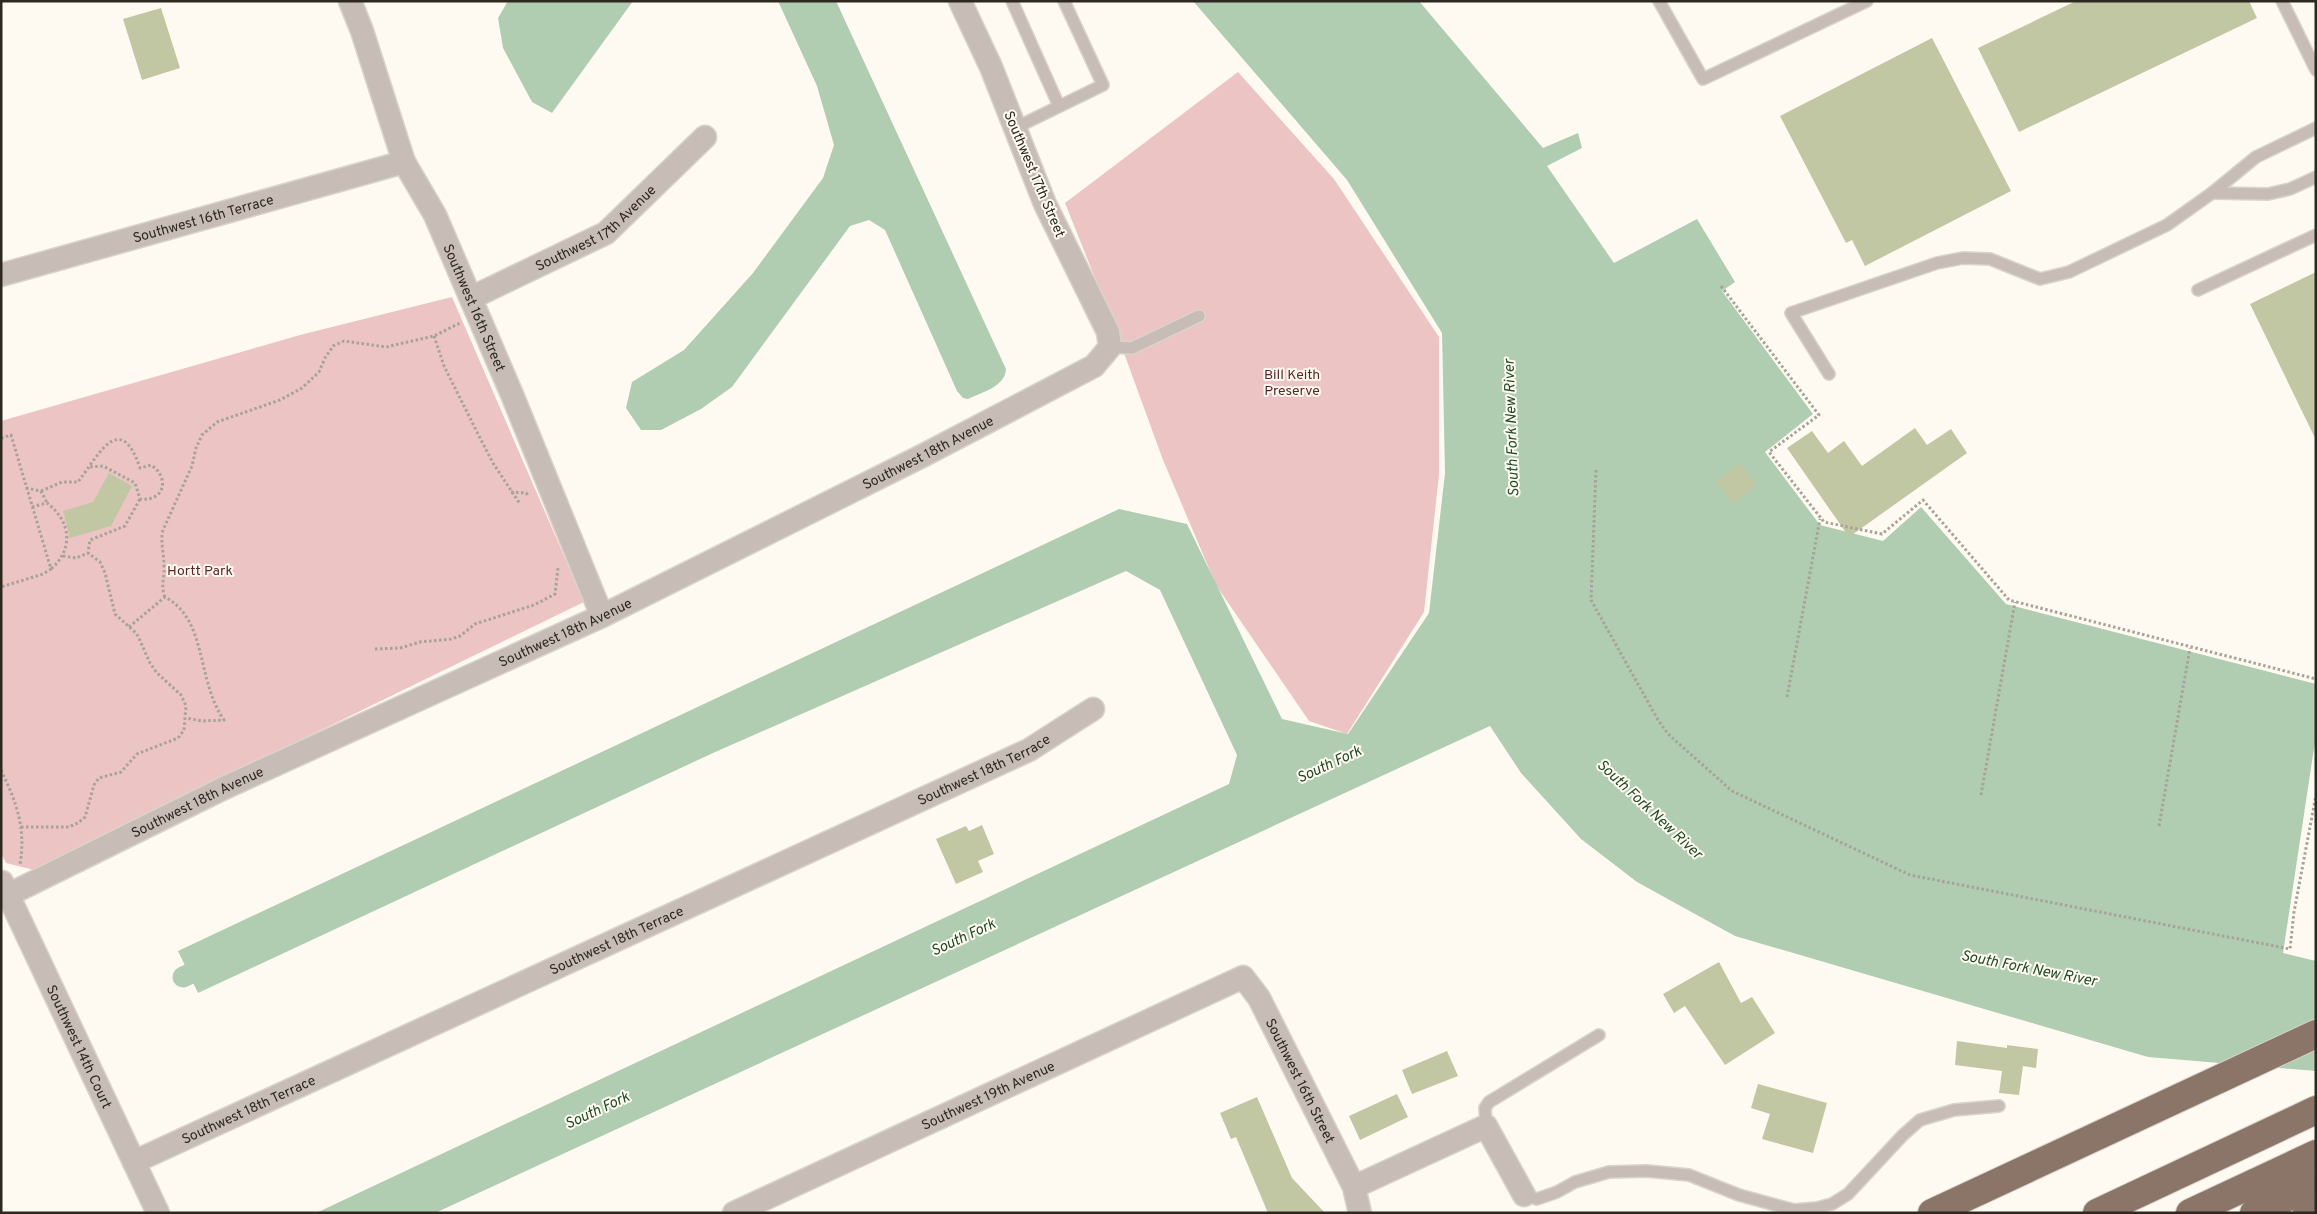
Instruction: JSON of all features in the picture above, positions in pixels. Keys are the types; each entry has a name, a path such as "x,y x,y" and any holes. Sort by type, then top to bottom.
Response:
{"highway":[{"path":"1932,1213 2316,1034"},
{"path":"2096,1213 2316,1110"},
{"path":"2190,1213 2316,1154"},
{"path":"2254,1213 2316,1184"},
{"path":"2307,1213 2316,1209"}],"street":[{"name":"Southwest 16th Street","path":"350,1 362,31 404,162 435,215 602,616"},
{"name":"Southwest 17th Street","path":"960,1 991,67 1045,204 1108,332 1110,347"},
{"name":"Southwest 17th Avenue","path":"471,298 606,233 705,137"},
{"name":"Southwest 16th Terrace","path":"1,275 404,162"},
{"name":"Southwest 18th Avenue","path":"9,883 224,788 602,616 1078,376 1094,366 1110,347"},
{"name":"Southwest 18th Terrace","path":"134,1162 1029,750 1093,708"},
{"name":"Southwest 14th Court","path":"9,883 158,1213"},
{"name":"Southwest 16th Street","path":"1243,977 1259,998 1354,1187 1360,1213"},
{"name":"Southwest 19th Avenue","path":"734,1213 1243,977"},
{"path":"1354,1187 1486,1126 1524,1195"}],"lane":[{"path":"1012,1 1059,106"},
{"path":"1015,128 1103,85 1064,1"},
{"path":"1659,1 1703,78 1867,1"},
{"path":"2282,1 2316,70"},
{"path":"1829,374 1791,312 1937,263 1964,258 1990,259 2040,278 2069,272 2166,225 2256,157 2316,128"},
{"path":"2212,192 2268,194 2290,189 2316,177"},
{"path":"2198,290 2316,235"},
{"path":"1110,347 1132,348 1199,316"},
{"path":"1486,1126 1485,1108 1489,1102 1599,1035"},
{"path":"1524,1195 1537,1199 1557,1192 1575,1182 1608,1172 1647,1171 1689,1175 1739,1196 1794,1210 1817,1208 1832,1204 1848,1194 1903,1135 1920,1120 1954,1110 1999,1106"}],"path":[{"path":"1721,286 1819,415 1769,452 1824,522 1882,534 1923,500 2009,600 2316,679"},
{"path":"186,718 224,720 210,696 192,625 177,604 165,597 162,589 164,568 160,540 162,530 192,466 196,448 202,435 217,422 280,400 302,388 319,372 325,358 334,346 344,341 386,347 434,336 466,320"},
{"path":"434,336 444,366 479,436 511,492 520,504"},
{"path":"1,438 11,435 50,569"},
{"path":"26,488 41,491 62,482 78,482 109,441 126,442 135,453 140,468 151,465 160,474 162,488 160,494 150,500 140,499"},
{"path":"88,553 90,540 125,526 140,499 134,483 103,466 90,467"},
{"path":"1596,470 1591,600 1658,720 1668,734 1732,791 1910,876 2290,949 2294,912 2316,795"},
{"path":"1,587 43,574 63,556 67,539 63,522 57,510 47,503 41,491"},
{"path":"511,492 526,493 532,498"},
{"path":"32,507 47,503"},
{"path":"1787,697 1820,518"},
{"path":"63,556 71,559 88,553"},
{"path":"21,827 69,827 78,823 85,817 94,785 99,778 121,772 131,760 145,750 178,738 184,730 186,706 181,695 157,674 150,663 142,643 116,614 105,573 100,562 88,553"},
{"path":"375,649 400,648 420,642 451,639 487,619 544,601 554,594 558,583 558,564"},
{"path":"129,627 165,597"},
{"path":"1981,795 2015,602"},
{"path":"2159,826 2190,648"},
{"path":"1,770 18,808 21,827 22,856 9,883"}],"green space":[{"name":"Bill Keith Preserve","path":"1238,72 1334,179 1439,337 1439,475 1424,612 1347,734 1309,721 1216,585 1163,460 1113,323 1065,203"},
{"name":"Hortt Park","path":"452,297 584,602 34,870 6,863 1,853 1,421 300,335"}],"water":[{"path":"508,1 633,1 552,113 532,102 503,48 498,18"},
{"path":"778,1 836,1 1006,369 1005,375 992,388 968,399 963,398 957,391 885,230 869,220 850,226 732,387 701,409 661,430 641,430 626,408 632,382 684,350 753,273 823,178 834,145 817,86"},
{"path":"1193,1 1419,1 1543,148 1578,133 1582,148 1547,166 1614,263 1697,219 1735,282 1722,291 1813,414 1765,452 1820,525 1883,541 1921,507 2006,604 2316,684 2316,735 2283,953 2316,961 2316,1071 2148,1057 1735,936 1637,882 1581,839 1521,773 1490,726 435,1213 316,1213 1229,784 1237,755 1160,590 1126,571 713,753 198,993 178,951 1119,509 1187,524 1282,719 1348,734 1429,613 1445,473 1442,333 1347,180"}],"building":[{"path":"2076,1 2249,1 2257,18 2019,132 1978,48"},
{"path":"161,8 180,68 142,80 123,19"},
{"path":"1932,38 2011,191 1865,266 1852,240 1846,243 1780,116"},
{"path":"2316,272 2316,440 2250,304"},
{"path":"1915,428 1927,445 1951,429 1967,453 1849,537 1787,448 1812,431 1828,453 1844,441 1862,466"},
{"path":"1740,463 1757,485 1733,504 1716,482"},
{"path":"109,473 132,486 111,526 70,538 63,511 93,502"},
{"path":"982,825 994,854 978,861 983,872 956,884 936,839 966,826 969,831"},
{"path":"1719,962 1741,1003 1752,997 1775,1033 1725,1065 1685,1006 1674,1013 1663,994"},
{"path":"1957,1041 2007,1048 2007,1045 2038,1049 2036,1068 2023,1066 2019,1095 1999,1093 2002,1071 1955,1065"},
{"path":"1447,1051 1458,1076 1412,1094 1402,1070"},
{"path":"1758,1084 1827,1103 1813,1153 1762,1139 1770,1114 1751,1108"},
{"path":"1397,1094 1408,1117 1360,1140 1349,1116"},
{"path":"1257,1097 1292,1178 1325,1213 1268,1213 1236,1137 1231,1139 1220,1113"}],"waterway":[{"path":"183,977 215,962"}],"water label":[{"name":"South Fork New River","path":"1511,428"},
{"name":"South Fork","path":"1329,764"},
{"name":"South Fork New River","path":"1650,809"},
{"name":"South Fork","path":"963,937"},
{"name":"South Fork New River","path":"2029,968"},
{"name":"South Fork","path":"597,1110"}]}
